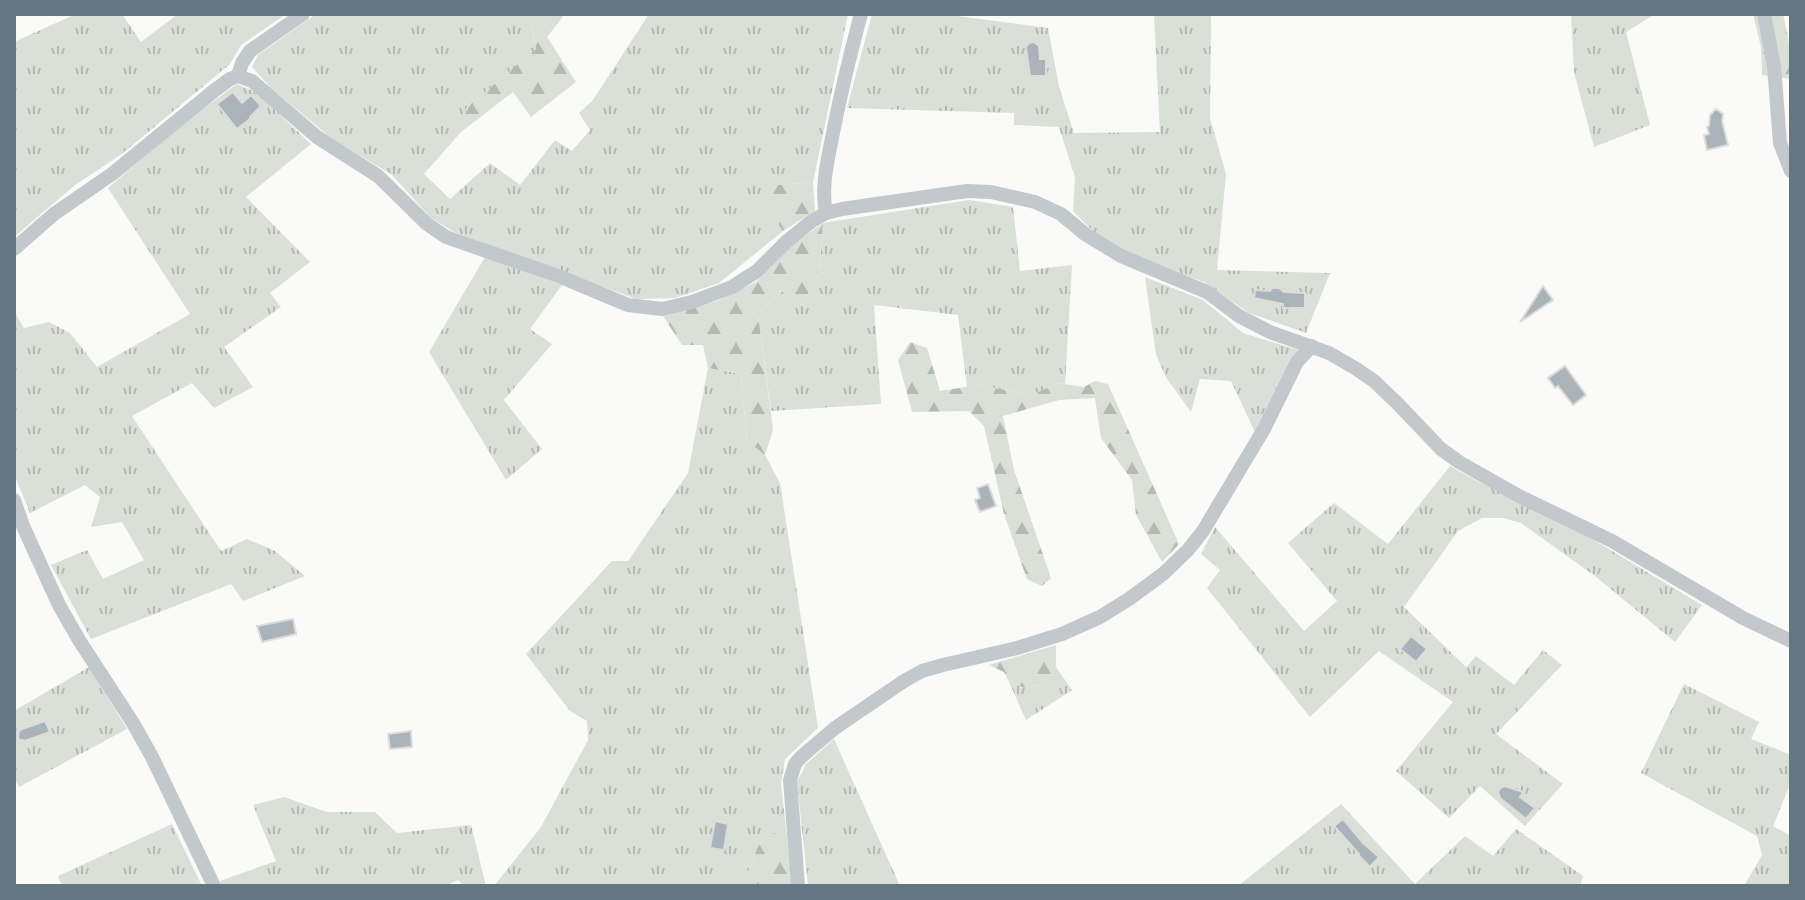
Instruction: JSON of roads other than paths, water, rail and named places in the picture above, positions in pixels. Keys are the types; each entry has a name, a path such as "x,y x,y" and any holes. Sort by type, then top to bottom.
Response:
{"street":[{"path":"238,76 250,51 303,14"},
{"path":"826,213 824,181 842,83 861,14"},
{"path":"1764,14 1774,66 1780,143 1791,171"},
{"path":"14,249 54,214 112,174 215,90 238,76 252,81 317,137 378,176 427,224 446,237 561,277 628,305 662,309 732,287 757,271 786,242 826,213 967,191 1013,195 1061,214 1085,234 1121,256 1207,292 1239,316 1270,332 1329,353 1374,381 1441,449 1459,462 1519,496 1612,541 1743,618 1791,641"},
{"path":"798,886 790,780 801,757 835,728 922,671 1062,634 1100,617 1163,574 1203,531 1264,429 1297,362 1312,346"},
{"path":"14,500 59,605 152,757 214,886"}]}
